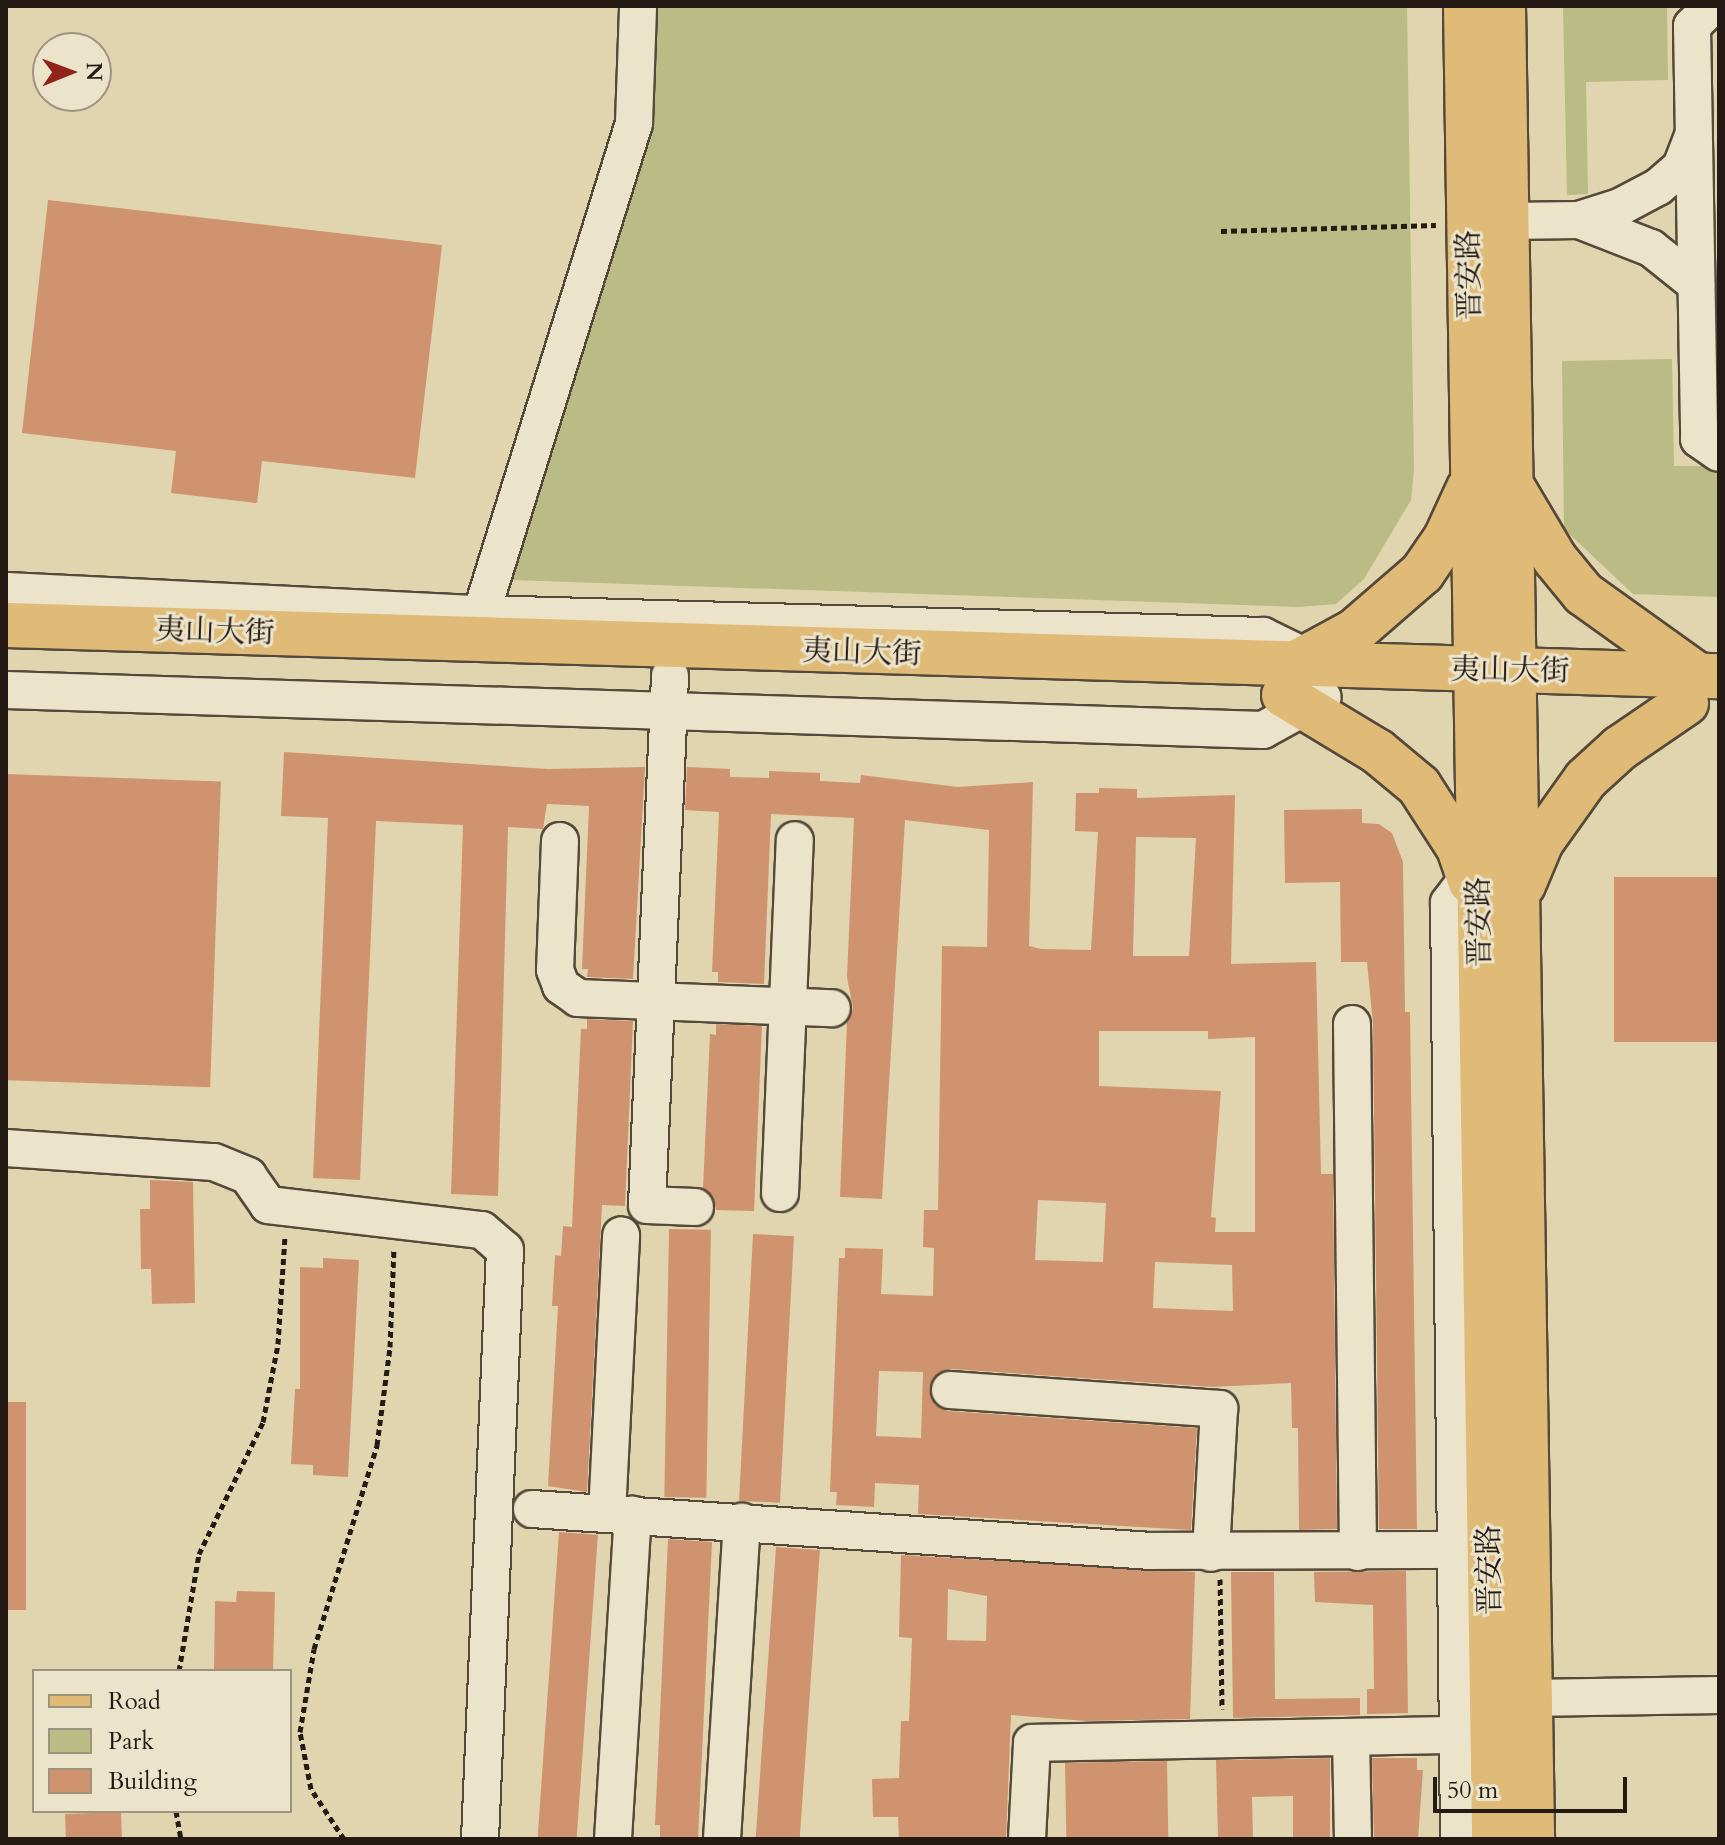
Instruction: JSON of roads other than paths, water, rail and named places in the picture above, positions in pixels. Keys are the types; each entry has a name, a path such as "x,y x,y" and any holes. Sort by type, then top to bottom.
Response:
{"main road":[{"name":"晋安路","path":"1466,6 1488,223"},
{"name":"晋安路","path":"1494,1839 1475,1734 1473,1550 1486,887 1495,685 1488,223 1503,6"},
{"path":"1492,481 1529,520 1584,594 1705,690 1620,748 1586,779 1541,842 1486,887 1419,786 1377,751 1306,682 1355,631 1422,573 1492,481"},
{"name":"夷山大街","path":"6,625 1306,682 1705,690"},
{"name":"夷山大街","path":"6,654 669,696 1306,682"},
{"name":"晋安路","path":"1486,887 1529,1698 1532,1839"}],"street":[{"path":"481,614 634,123 638,6"},
{"path":"1719,8 1709,9 1692,26 1699,439 1719,453"},
{"path":"1488,223 1579,220 1658,187 1681,167 1694,135"},
{"path":"1579,220 1651,248 1696,284"},
{"path":"6,591 481,614 1263,636 1306,682"},
{"path":"6,690 669,696 647,1205 695,1207"},
{"path":"780,1193 795,840"},
{"path":"560,841 555,970 561,986 578,998 832,1008"},
{"path":"1352,1024 1358,1552"},
{"path":"6,1148 214,1162 248,1176 268,1205 482,1230 505,1250 480,1839"},
{"path":"613,1839 620,1514 621,1235"},
{"path":"950,1390 1219,1409 1216,1566"},
{"path":"532,1509 885,1531 1216,1566 1358,1552 1473,1550"},
{"path":"722,1839 742,1522"},
{"path":"1529,1698 1719,1695"},
{"path":"1027,1839 1032,1743 1475,1734 1459,1839"},
{"path":"1351,1737 1353,1839"}]}
